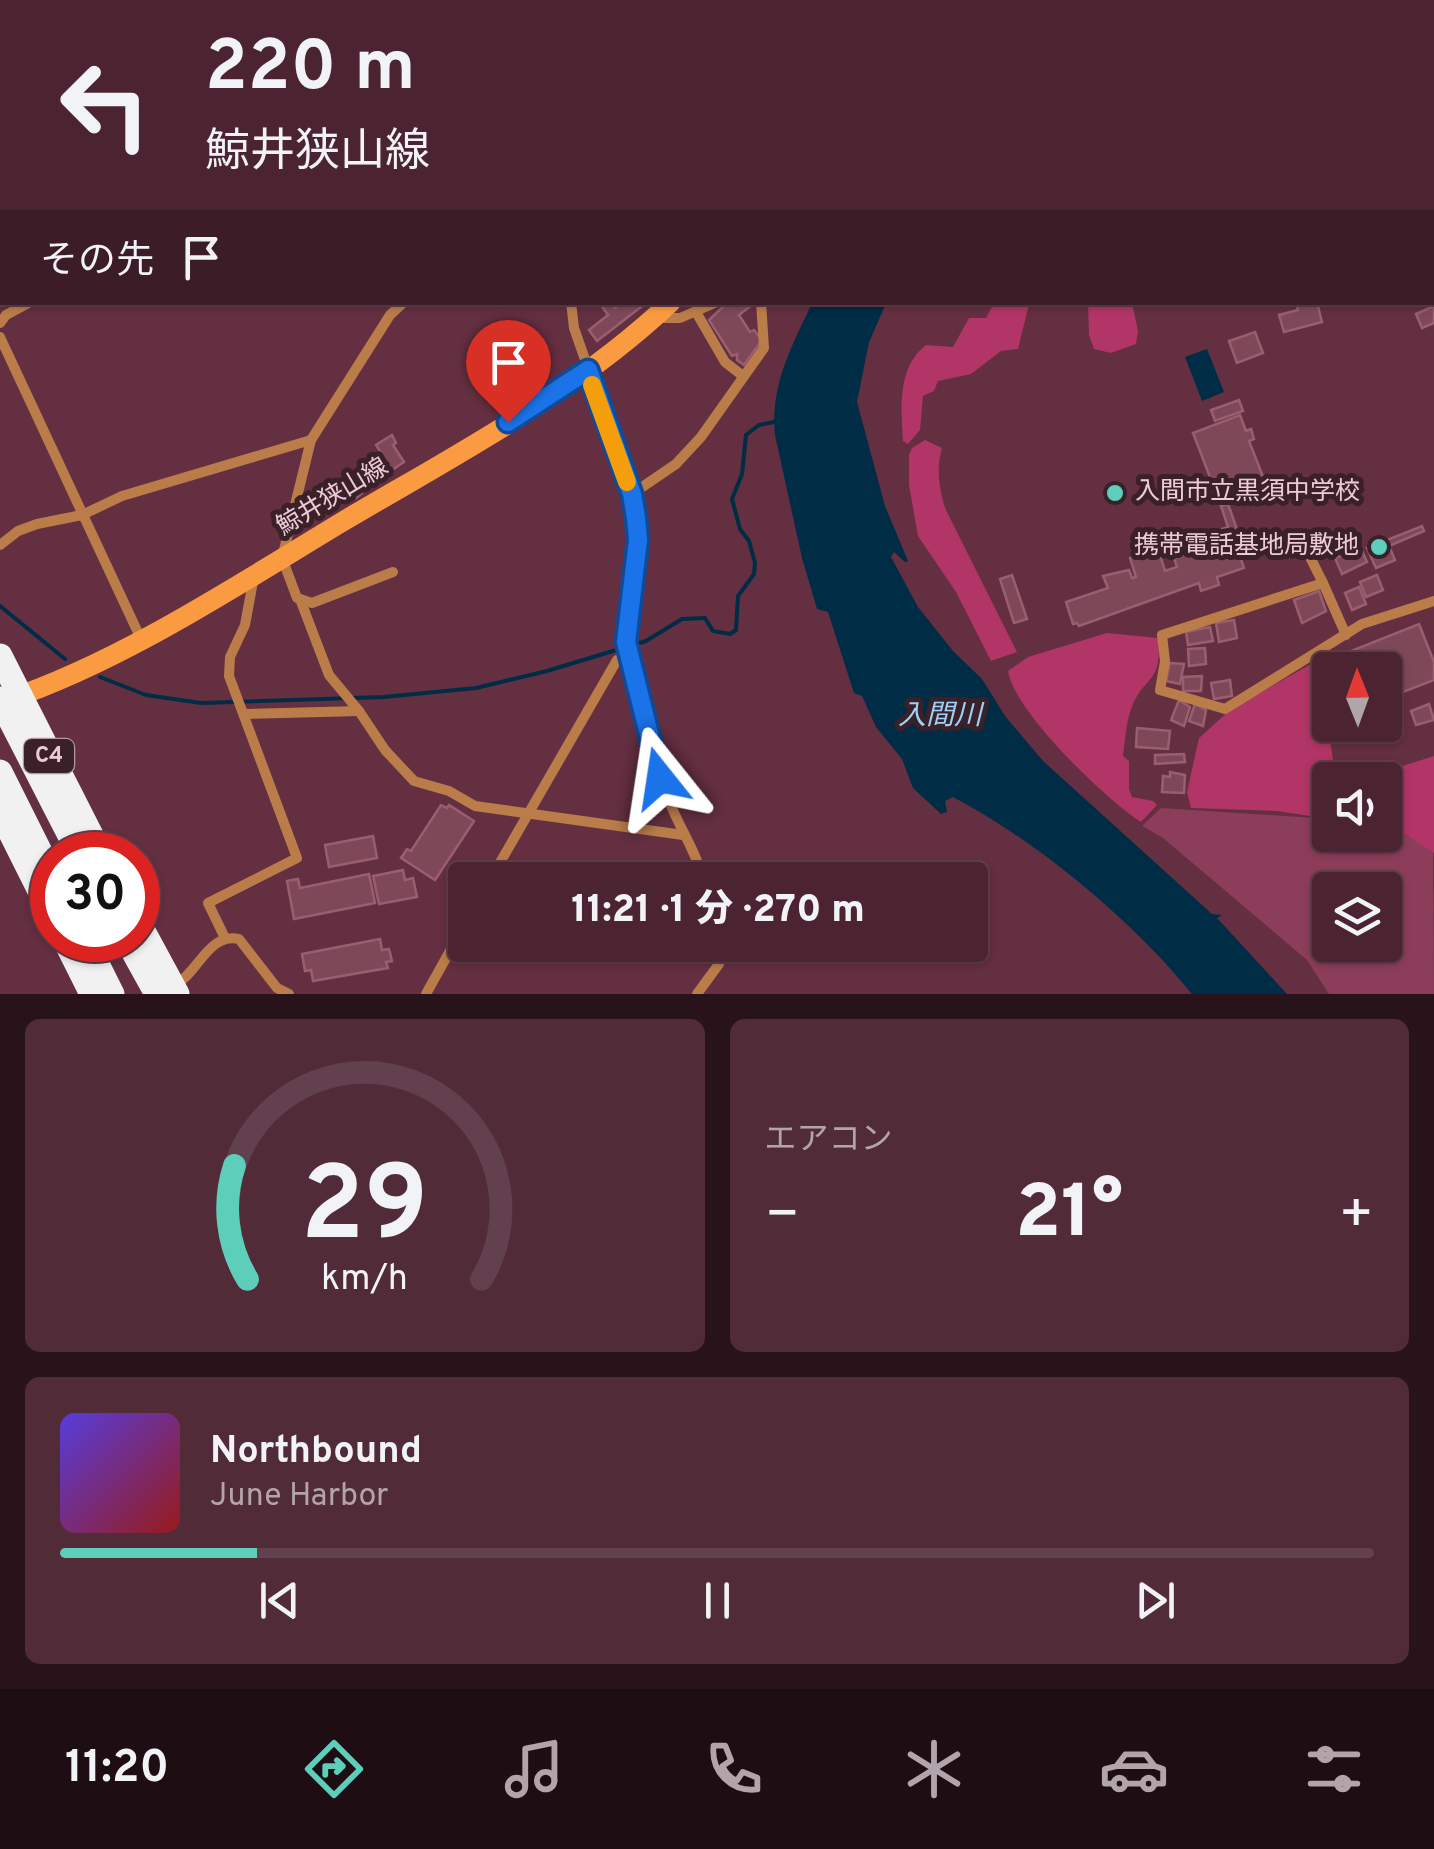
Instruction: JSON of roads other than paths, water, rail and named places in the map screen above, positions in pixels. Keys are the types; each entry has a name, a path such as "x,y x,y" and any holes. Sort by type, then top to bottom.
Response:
{"highway":[{"name":"C4","path":"0,656 89,832"},
{"name":"C4","path":"0,700 68,832"},
{"path":"0,772 30,832"},
{"path":"0,811 30,872"},
{"path":"76,962 92,994"},
{"path":"96,962 112,994"},
{"path":"140,962 158,994"},
{"path":"160,962 177,994"}],"main road":[{"name":"鯨井狭山線","path":"0,700 32,692 140,639 254,576 534,407 588,370 668,305"}],"street":[{"path":"0,323 24,305"},
{"path":"399,305 312,440 282,558 329,675 385,750 414,781 449,790 475,806 683,835"},
{"path":"571,305 574,328 632,494 638,540 626,623 627,654 660,778 683,835 699,862"},
{"path":"654,318 680,318 710,305"},
{"path":"632,494 676,464 701,437 764,348 760,305"},
{"path":"696,312 726,362 744,376"},
{"path":"0,338 4,357 74,491 140,639"},
{"path":"0,545 18,531 37,524 82,515 122,496 312,440"},
{"path":"1310,557 1346,635"},
{"path":"300,599 312,603 326,599 393,572"},
{"path":"225,938 208,903 297,858 228,666 250,607 254,576"},
{"path":"1322,584 1162,635 1160,690 1225,709 1346,635 1386,615 1434,601"},
{"path":"500,862 617,660 627,654"},
{"path":"241,705 359,711"},
{"path":"158,994 188,979 215,943 225,938 238,940 277,988 289,994"},
{"path":"426,994 448,955"},
{"path":"697,994 719,962"}],"water":[{"name":"入間川","path":"811,305 887,305 869,342 857,402 885,506 908,561 894,552 891,557 918,607 953,651 982,679 1005,716 1043,761 1212,914 1222,915 1217,918 1287,994 1192,994 1141,938 1050,859 953,797 945,801 947,812 941,814 913,788 902,759 876,727 862,696 854,693 828,612 817,609 802,558 775,435 776,399 790,350"},
{"path":"1207,349 1224,392 1202,401 1185,357"}],"waterway":[{"path":"100,677 146,695 201,703 384,697 476,688 547,671 646,641 682,619 705,618 713,631 730,634 736,630 738,596 754,574 755,563 732,499 742,474 746,435 759,425 779,421"},
{"path":"0,606 65,659"}],"place":[{"name":"入間市立黒須中学校","path":"1115,493"},
{"name":"携帯電話基地局敷地","path":"1379,547"}]}
